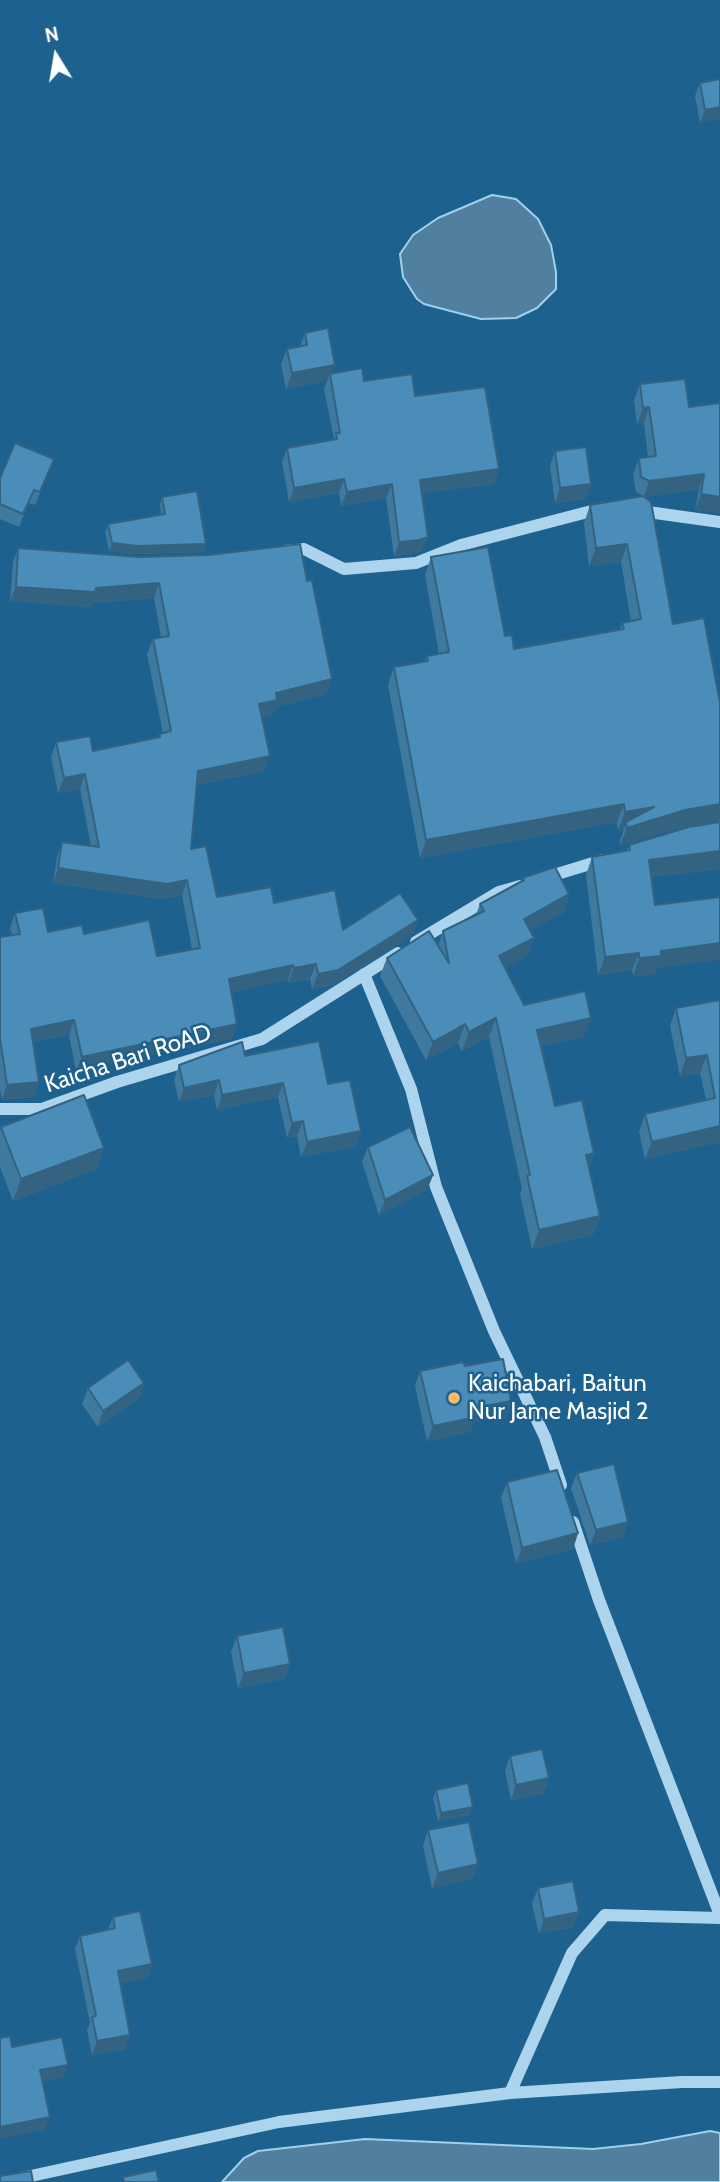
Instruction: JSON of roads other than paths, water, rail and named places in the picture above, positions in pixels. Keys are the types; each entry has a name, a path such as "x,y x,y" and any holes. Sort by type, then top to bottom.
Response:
{"street":[{"path":"266,554 304,549 344,569 416,563 461,545 635,500 648,512 720,523"},
{"name":"Kaicha Bari RoAD","path":"0,1109 42,1109 117,1082 262,1039 499,892 616,856"},
{"path":"363,974 411,1089 436,1187 494,1331 545,1437 599,1600 720,1916 605,1915 572,1953 510,2093"},
{"path":"4,2182 279,2122 510,2093 720,2082"}],"water":[{"path":"492,195 516,199 538,219 551,245 556,289 537,308 516,318 481,319 424,304 417,299 403,277 400,254 413,235 438,218"},
{"path":"710,2131 720,2133 720,2182 222,2182 244,2158 258,2151 365,2139 593,2149 641,2144"}],"place":[{"name":"Kaichabari, Baitun Nur Jame Masjid 2","path":"454,1398"}]}
